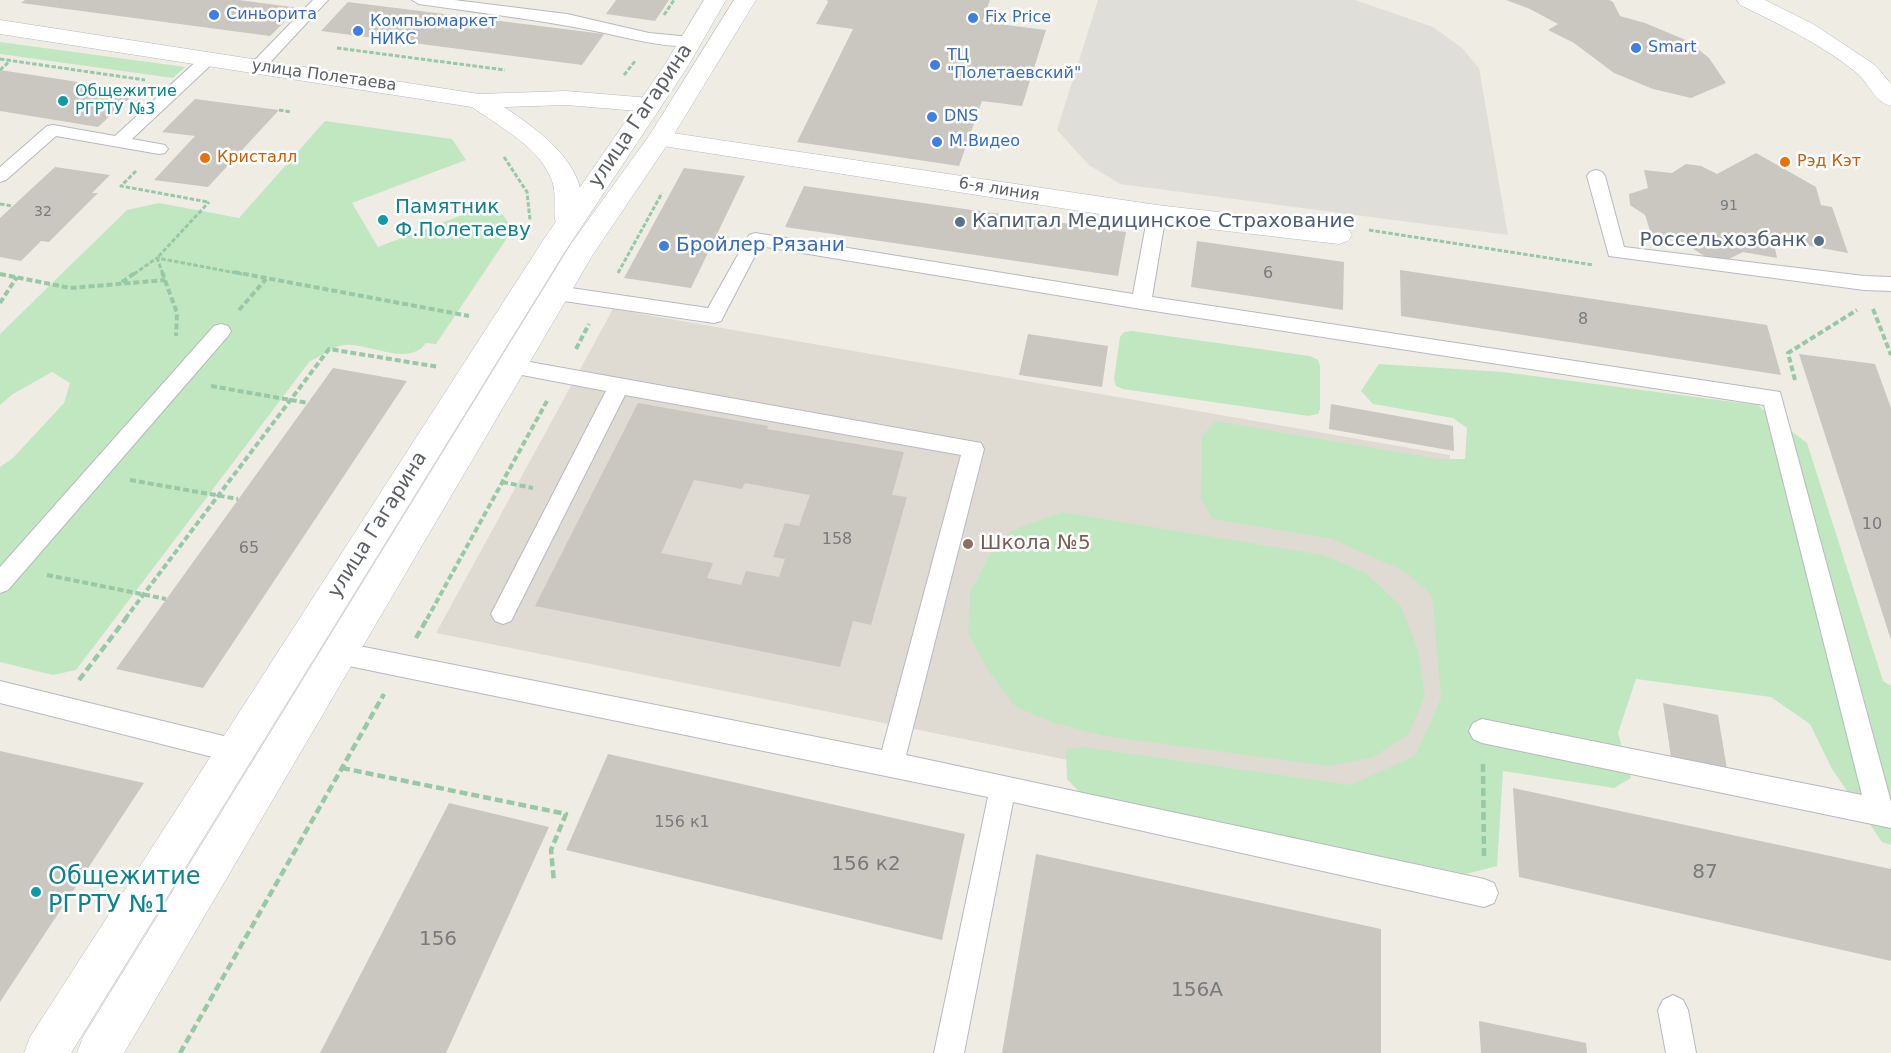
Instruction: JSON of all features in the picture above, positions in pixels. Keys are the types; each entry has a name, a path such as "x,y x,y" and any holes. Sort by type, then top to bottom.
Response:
{"main road":[{"name":"улица Гагарина","path":"46,1053 568,224 650,105 715,0"},
{"name":"улица Гагарина","path":"99,1053 581,251 675,141 704,68 745,0"},
{"path":"1748,0 1805,29 1867,70 1891,99"},
{"name":"улица Полетаева","path":"0,27 479,100 566,98 650,105"},
{"path":"675,141 650,105 704,68"},
{"path":"479,100 543,148 559,170 569,195 568,224"},
{"name":"6-я линия","path":"675,141 1157,214 1339,235"}],"lane":[{"path":"257,67 321,0"},
{"path":"419,0 570,13 650,38 690,42"},
{"path":"120,141 207,60"},
{"path":"0,176 53,130 159,148"},
{"path":"1596,176 1616,252 1864,283 1891,284"},
{"path":"1141,302 1157,214"},
{"path":"557,294 714,316 755,239 1141,302 1773,398 1885,813 1482,730"},
{"path":"6,575 221,331"},
{"path":"513,367 973,449 891,764"},
{"path":"503,614 620,385"},
{"path":"339,652 1003,787 1484,893"},
{"path":"0,692 236,751"},
{"path":"949,1053 1003,787"},
{"path":"1673,1010 1681,1053"}],"path":[{"path":"622,77 650,38"},
{"path":"282,41 512,71"},
{"path":"0,59 180,86"},
{"path":"0,70 11,61"},
{"path":"279,110 291,112"},
{"path":"180,1053 562,375 602,301 675,141"},
{"path":"122,282 157,258 209,202 121,186 159,148"},
{"path":"502,155 527,192 530,221"},
{"path":"0,204 12,206"},
{"path":"157,258 476,317"},
{"path":"157,258 177,313 175,383 308,403"},
{"path":"0,274 70,288 165,280"},
{"path":"0,303 17,277"},
{"path":"221,331 267,279"},
{"path":"1870,302 1891,355"},
{"path":"1773,398 1795,381 1788,353 1861,308"},
{"path":"59,707 329,349 443,368 436,377"},
{"path":"96,473 238,499"},
{"path":"6,575 166,599"},
{"path":"1482,730 1484,893"},
{"path":"342,768 566,814 550,850 554,882"}],"shaded area":[{"path":"1098,0 1355,0 1433,27 1462,48 1479,68 1508,235 1120,184 1089,165 1057,130"},
{"name":"Школа №5","path":"613,309 1450,455 1456,838 436,633"}],"green space":[{"path":"0,42 185,67 173,78 0,54"},
{"path":"325,121 452,139 466,160 352,203 378,247 494,203 513,229 436,344 426,343 418,350 398,354 344,345 310,361 76,670 53,675 0,662 0,467 13,458 64,403 70,383 52,372 13,394 0,405 0,334 127,210 159,203 239,218"},
{"path":"1132,331 1310,356 1318,360 1320,366 1318,414 1309,416 1123,389 1116,386 1114,379 1120,337 1124,332"},
{"path":"1379,364 1503,372 1757,405 1807,443 1883,681 1891,686 1891,845 1882,842 1832,769 1810,724 1771,697 1636,679 1618,733 1631,778 1614,788 1503,771 1497,866 1466,874 1080,793 1067,779 1066,749 1083,747 1351,785 1416,755 1441,698 1432,596 1406,572 1332,539 1213,519 1201,500 1202,436 1216,421 1438,459 1465,459 1467,428 1453,418 1373,404 1361,391"},
{"path":"1062,512 1323,555 1364,572 1401,606 1418,650 1425,696 1408,735 1371,758 1328,766 1105,736 1054,723 1016,707 990,673 968,634 970,593 990,554 1013,530"}],"building":[{"path":"25,0 239,0 299,8 270,36 21,3"},
{"path":"616,0 669,0 655,21 606,14"},
{"name":"ТЦ \"Полетаевский\"","path":"827,0 990,0 982,22 1046,30 1022,106 982,101 959,166 797,142 853,29 816,24"},
{"path":"1506,0 1609,0 1613,2 1620,16 1645,23 1688,41 1709,58 1726,83 1691,98 1653,89 1614,73 1574,43 1548,30 1558,24 1530,9"},
{"path":"348,2 604,34 582,65 321,31"},
{"name":"Общежитие РГРТУ №3","path":"0,70 137,91 98,127 0,111"},
{"name":"Кристалл","path":"195,99 279,110 208,187 154,180 195,136 162,132"},
{"path":"1756,153 1816,187 1821,205 1832,207 1848,253 1773,239 1777,258 1743,252 1727,260 1706,257 1682,242 1652,237 1645,215 1630,205 1629,194 1648,188 1644,170 1672,173 1686,164 1701,166 1717,174"},
{"path":"55,167 110,175 92,193 98,193 49,242 41,241 21,261 0,257 0,218"},
{"path":"684,168 745,176 691,288 624,278"},
{"path":"804,186 1126,232 1118,276 785,227"},
{"path":"1197,241 1344,262 1343,310 1191,287"},
{"path":"1400,270 1767,325 1781,375 1401,316"},
{"path":"1028,334 1108,346 1102,387 1019,375"},
{"path":"1799,354 1875,364 1891,408 1891,640"},
{"path":"333,368 407,381 203,688 116,669"},
{"path":"638,403 768,426 767,429 904,452 892,495 907,497 871,625 853,621 840,667 535,606","holes":["694,480 742,489 745,483 810,495 799,526 785,523 773,557 785,559 779,577 746,571 741,585 707,578 713,563 661,553"]},
{"path":"1331,404 1453,426 1454,451 1329,429"},
{"path":"1663,703 1718,715 1727,769 1671,757"},
{"name":"Общежитие РГРТУ №1","path":"0,751 144,783 0,1002"},
{"path":"608,754 965,834 942,940 566,850"},
{"path":"1513,788 1891,869 1891,961 1519,877"},
{"path":"449,803 549,827 446,1053 320,1053"},
{"path":"1036,854 1381,929 1381,1053 1002,1053"},
{"path":"1479,1021 1586,1043 1587,1053 1481,1053"}],"place":[{"name":"Синьорита","path":"214,15"},
{"name":"Fix Price","path":"973,18"},
{"name":"Компьюмаркет НИКС","path":"358,31"},
{"name":"Smart","path":"1636,48"},
{"name":"ТЦ \"Полетаевский\"","path":"935,65"},
{"name":"Общежитие РГРТУ №3","path":"63,101"},
{"name":"DNS","path":"932,117"},
{"name":"М.Видео","path":"937,142"},
{"name":"Кристалл","path":"205,158"},
{"name":"Рэд Кэт","path":"1785,162"},
{"name":"Памятник Ф.Полетаеву","path":"383,220"},
{"name":"Капитал Медицинское Страхование","path":"960,222"},
{"name":"Россельхозбанк","path":"1819,241"},
{"name":"Бройлер Рязани","path":"664,246"},
{"name":"Школа №5","path":"968,544"},
{"name":"Общежитие РГРТУ №1","path":"36,892"}]}
